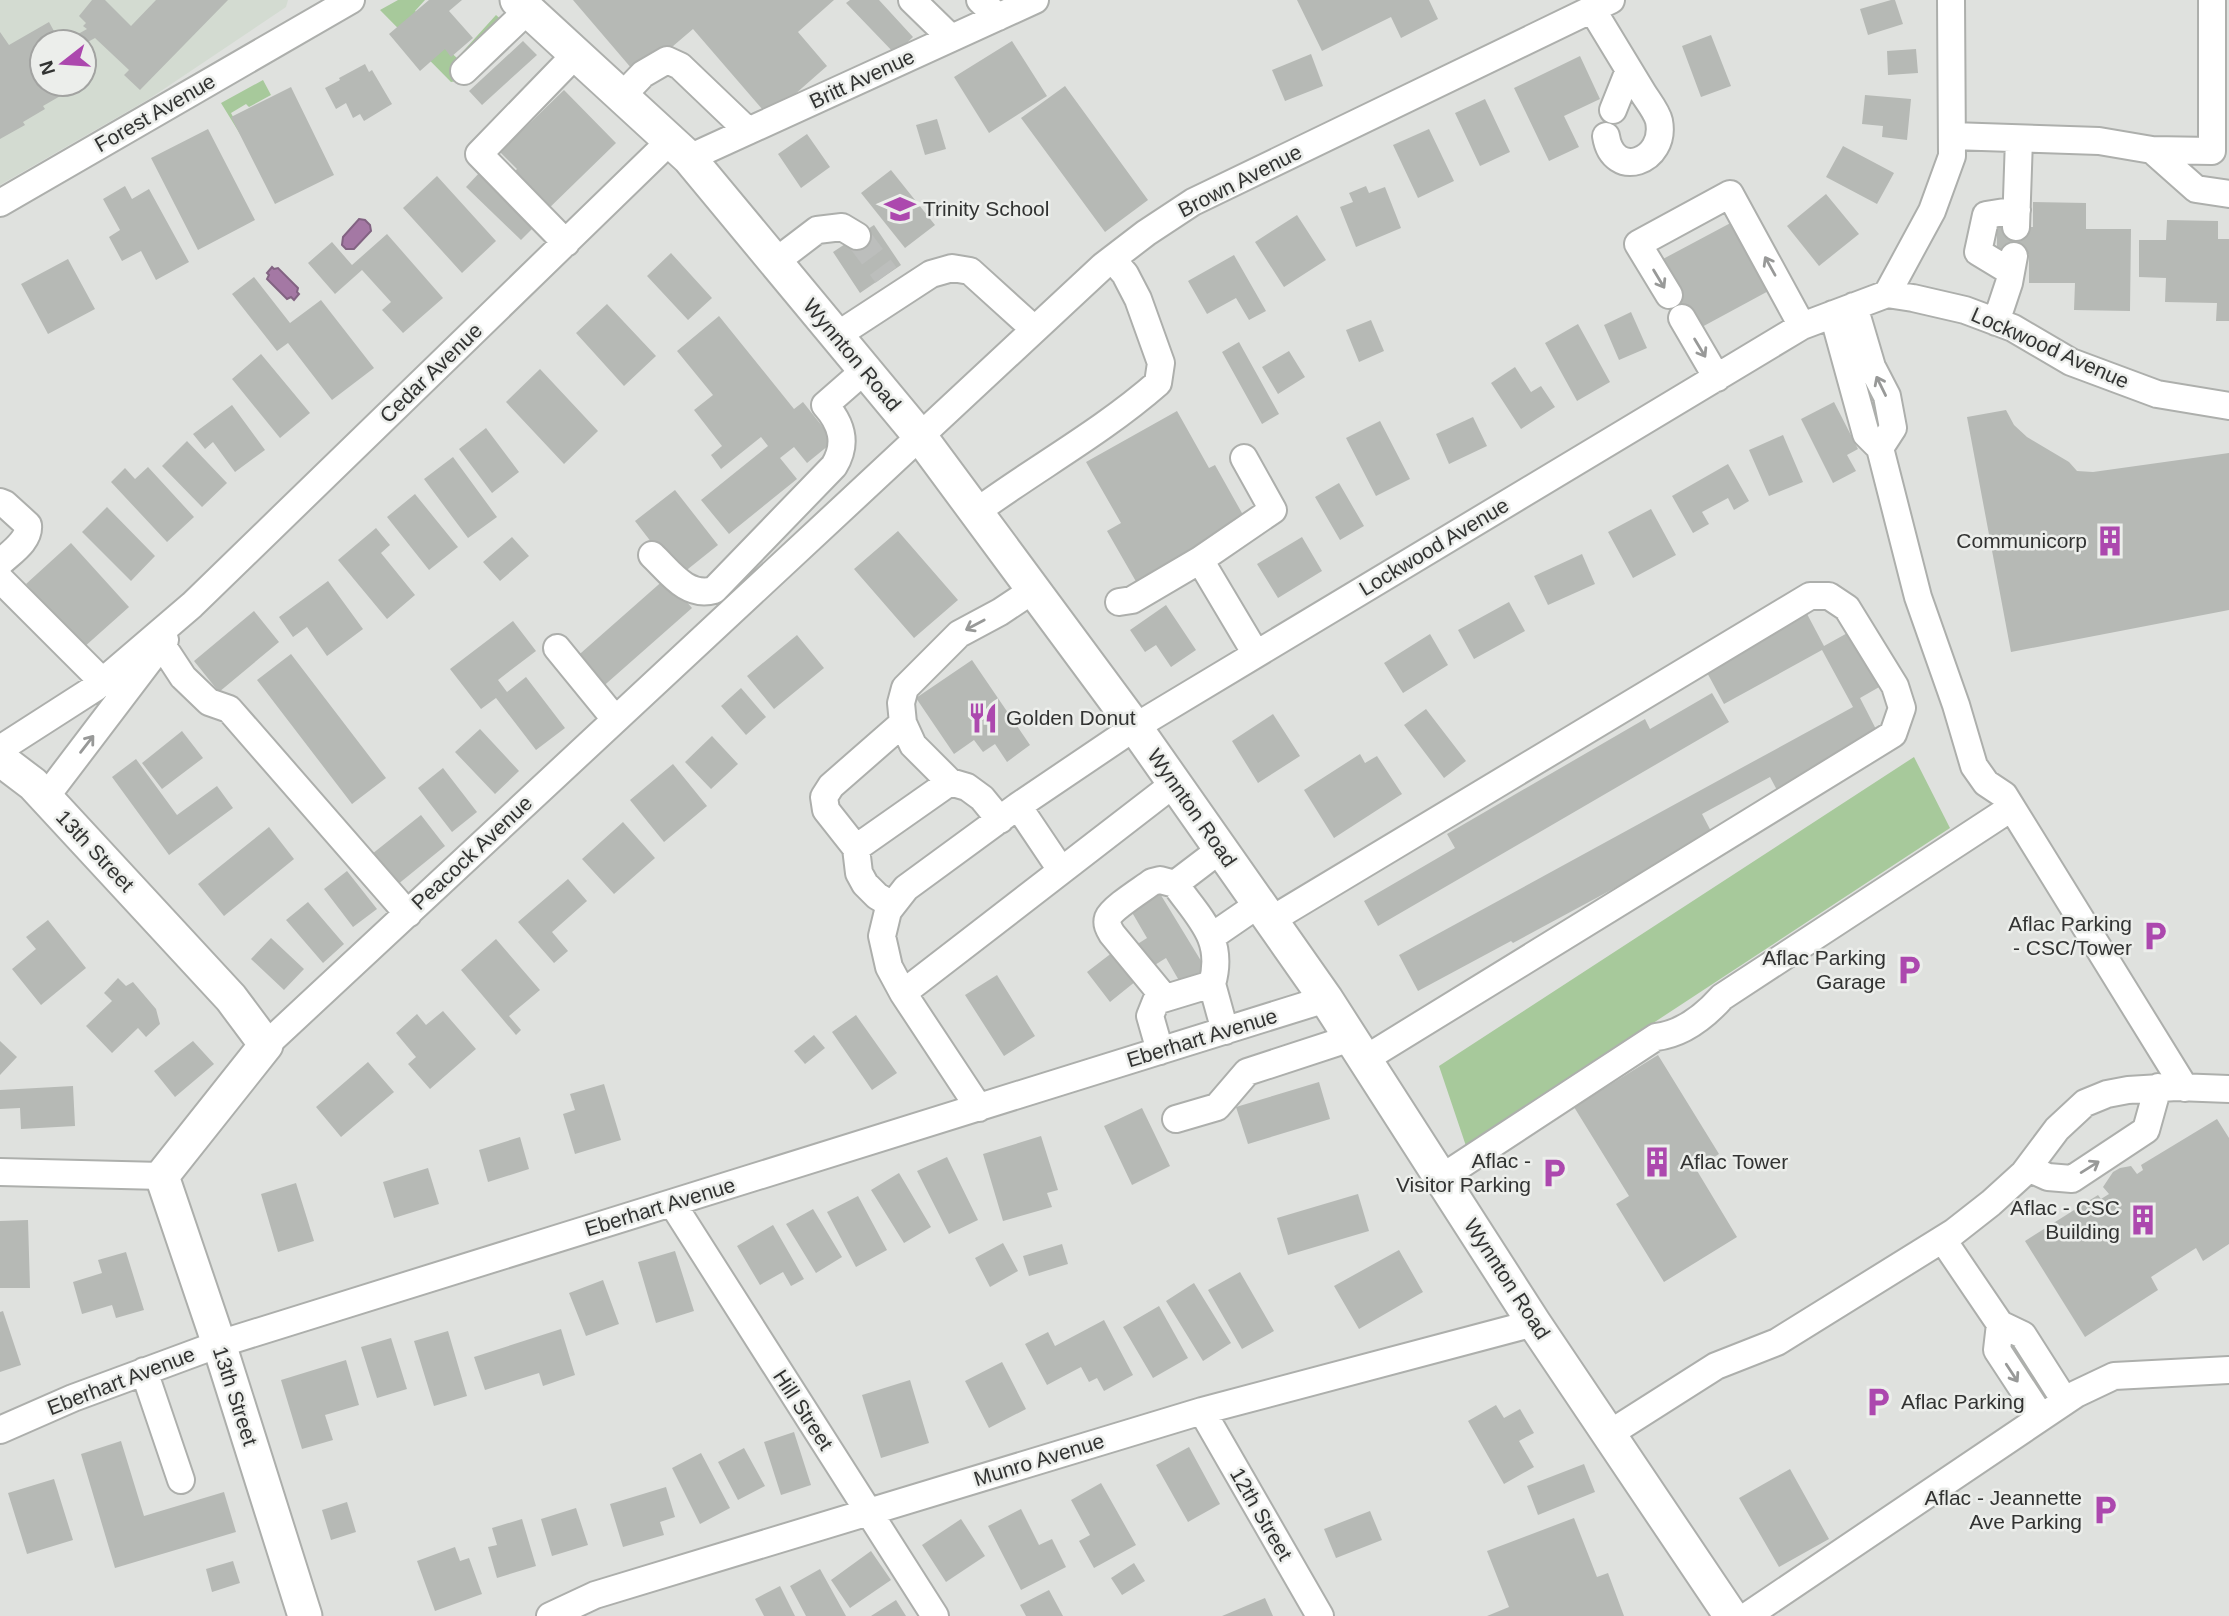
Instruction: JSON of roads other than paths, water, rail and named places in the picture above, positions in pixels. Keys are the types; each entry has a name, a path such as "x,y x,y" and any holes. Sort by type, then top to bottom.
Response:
{"main road":[{"name":"Wynnton Road","path":"523,5 679,150 919,435 1135,727 1326,999 1534,1323 1731,1616"},
{"name":"13th Street","path":"0,759 33,784 231,998 266,1045"},
{"name":"Peacock Avenue","path":"162,1176 266,1045"},
{"name":"13th Street","path":"162,1176 219,1344 305,1616"}],"street":[{"name":"Forest Avenue","path":"309,23 323,0"},
{"name":"Forest Avenue","path":"0,203 351,0"},
{"path":"912,0 951,38"},
{"name":"Britt Avenue","path":"679,150 748,131 951,38 989,9 1035,0"},
{"path":"1887,294 1936,202 1952,156 1951,0"},
{"path":"1952,136 2099,141 2152,150 2220,151 2212,0"},
{"path":"464,71 523,5"},
{"path":"1601,5 1629,70 1659,119 1659,142 1651,154 1637,162 1625,162 1615,157 1608,147 1606,136"},
{"name":"Brown Avenue","path":"919,435 1112,259 1193,202 1601,5"},
{"path":"566,243 479,154 576,54"},
{"path":"622,96 643,74 667,61 680,66 748,131"},
{"path":"1613,110 1629,70"},
{"path":"1996,322 2013,262 1978,252 1986,215 2016,219 2019,139"},
{"name":"Cedar Avenue","path":"192,605 566,243 679,150"},
{"path":"2152,150 2196,189 2229,194"},
{"path":"1717,377 1638,244 1730,194 1802,326"},
{"path":"775,262 817,230 842,227 857,236"},
{"path":"976,512 1101,428 1158,383 1161,363 1138,299 1125,274 1112,259"},
{"path":"836,336 894,284 952,268 970,271 1034,329"},
{"name":"Lockwood Avenue","path":"979,1108 903,993 889,967 882,936 888,911 906,888 1009,813 1135,727 1802,326 1887,294 1965,310 2013,328 2071,362 2157,394 2229,407"},
{"path":"1843,310 1866,434 1880,448 1918,597 1974,766 1986,783 2004,795 2185,1088"},
{"path":"652,555 690,590 700,593 714,590 834,466 840,456 842,436 837,418 825,405 864,370"},
{"name":"Peacock Avenue","path":"266,1045 919,435"},
{"path":"1119,602 1132,600 1200,560 1273,510 1244,458"},
{"path":"0,502 28,525 29,530 27,537 0,564"},
{"path":"1200,560 1256,654"},
{"path":"0,579 103,682"},
{"path":"1033,590 959,634 905,688 901,703 903,723 913,745 950,782 967,787 1009,813 1061,870"},
{"path":"1176,1119 1217,1107 1247,1072 1358,1048 1893,734 1902,708 1895,686 1847,608 1829,596 1810,596 1265,912 1211,937"},
{"path":"45,797 192,605"},
{"path":"0,749 103,682 192,605"},
{"path":"162,645 183,677 209,702 229,709 408,914"},
{"path":"557,648 615,719"},
{"path":"892,905 877,896 865,884 859,873 856,848 826,810 824,797 831,786 903,723"},
{"path":"856,848 950,782"},
{"path":"903,993 1175,783"},
{"path":"1441,1178 1656,1037 1672,1035 1711,1010 1722,996 2011,807"},
{"path":"1175,884 1221,849"},
{"path":"1164,997 1108,928 1108,918 1114,911 1152,882 1160,880 1175,884 1215,946 1217,967 1212,984 1225,1031"},
{"path":"1160,1051 1150,1016 1156,1001 1212,984"},
{"name":"Eberhart Avenue","path":"0,1430 72,1398 219,1344 1326,999"},
{"path":"2028,1168 2057,1179 2072,1179 2146,1130 2158,1087"},
{"path":"1609,1434 1716,1366 1777,1342 1943,1240 1991,1203 2028,1168 2065,1120 2085,1103 2118,1091 2158,1087 2229,1088"},
{"path":"0,1172 162,1176"},
{"name":"Hill Street","path":"672,1203 935,1616"},
{"path":"1943,1240 2000,1324 2022,1335 2065,1401"},
{"name":"Munro Avenue","path":"550,1616 595,1595 1202,1411 1534,1323"},
{"path":"2000,1324 1997,1350 2041,1417"},
{"path":"1746,1616 2065,1401 2113,1376 2229,1370"},
{"path":"144,1371 181,1480"},
{"name":"12th Street","path":"1202,1411 1320,1616"}],"tunnel":[{"path":"857,236 886,275"}],"place":[{"name":"Trinity School","path":"900,209"},
{"name":"Communicorp","path":"2110,541"},
{"name":"Golden Donut","path":"983,718"},
{"name":"Aflac Parking - CSC/Tower","path":"2155,936"},
{"name":"Aflac Parking Garage","path":"1909,970"},
{"name":"Aflac Tower","path":"1657,1162"},
{"name":"Aflac - Visitor Parking","path":"1554,1173"},
{"name":"Aflac - CSC Building","path":"2143,1220"},
{"name":"Aflac Parking","path":"1878,1402"},
{"name":"Aflac - Jeannette Ave Parking","path":"2105,1510"}]}
